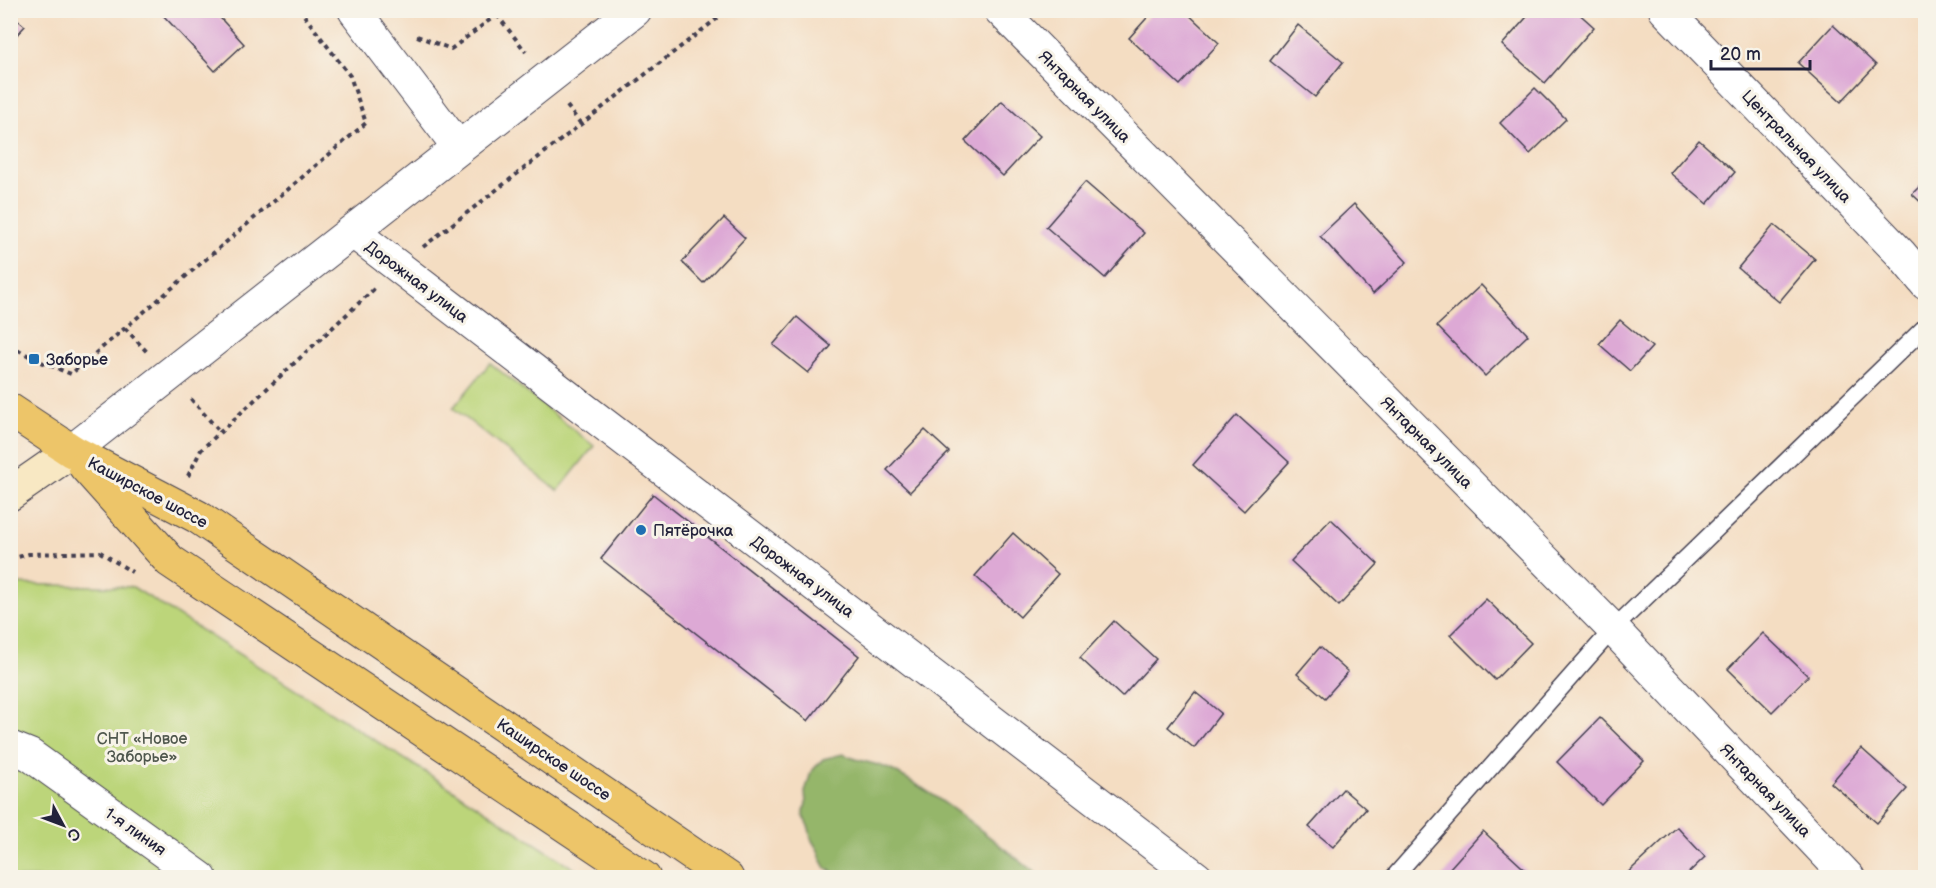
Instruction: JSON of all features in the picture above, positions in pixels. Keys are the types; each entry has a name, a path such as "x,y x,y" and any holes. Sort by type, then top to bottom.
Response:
{"main road":[{"path":"10,410 72,451 10,494"},
{"name":"Каширское шоссе","path":"72,451 170,561 644,878"},
{"name":"Каширское шоссе","path":"72,451 198,517 728,878"}],"street":[{"path":"354,10 459,148"},
{"path":"72,451 635,10"},
{"name":"Янтарная улица","path":"1000,10 1613,629 1849,878"},
{"name":"Центральная улица","path":"1665,10 1900,253 1926,284"},
{"name":"Дорожная улица","path":"353,231 1197,878"},
{"name":"1-я линия","path":"10,747 30,755 201,878"}],"lane":[{"path":"1393,878 1613,629 1926,326"}],"path":[{"path":"10,345 34,359 70,374 366,123 350,76 300,10"},
{"path":"411,34 450,50 502,10"},
{"path":"10,559 29,554 100,552 137,576"}],"green space":[{"path":"490,363 594,446 558,491 453,408"},
{"name":"СНТ «Новое Заборье»","path":"11,584 133,587 587,877 11,878"},
{"path":"843,754 889,769 914,783 951,808 1041,877 841,877 826,868 811,839 803,816 806,803 805,792 811,772 823,759"}],"building":[{"path":"167,10 213,10 244,44 215,71 162,14"},
{"path":"1154,10 1184,10 1219,43 1180,85 1129,38"},
{"path":"1533,10 1575,10 1594,27 1545,83 1502,45"},
{"path":"10,14 25,26 10,42"},
{"path":"1298,25 1343,62 1315,97 1270,61"},
{"path":"1833,25 1876,65 1841,102 1798,63"},
{"path":"1535,88 1566,119 1530,154 1500,123"},
{"path":"1002,101 1040,136 1003,176 965,141"},
{"path":"1699,140 1735,172 1707,204 1670,173"},
{"path":"1926,180 1926,207 1912,194"},
{"path":"1085,182 1144,233 1105,278 1046,227"},
{"path":"1354,204 1407,262 1373,294 1320,236"},
{"path":"724,218 745,238 703,283 682,262"},
{"path":"1774,225 1815,259 1779,302 1738,268"},
{"path":"1481,285 1528,335 1485,376 1437,326"},
{"path":"797,317 831,346 808,373 773,345"},
{"path":"1620,320 1652,347 1630,371 1599,344"},
{"path":"1237,415 1289,462 1244,511 1193,465"},
{"path":"925,430 949,452 910,492 887,470"},
{"path":"653,494 859,656 808,721 601,559"},
{"path":"1331,519 1378,564 1339,606 1291,561"},
{"path":"1013,533 1058,574 1020,617 975,576"},
{"path":"1486,599 1531,643 1495,680 1450,635"},
{"path":"1114,621 1156,659 1122,697 1080,658"},
{"path":"1763,633 1808,676 1772,712 1728,669"},
{"path":"1320,647 1348,672 1325,698 1297,674"},
{"path":"1195,692 1221,713 1194,748 1168,727"},
{"path":"1600,718 1644,761 1601,805 1557,762"},
{"path":"1861,748 1907,789 1877,823 1831,783"},
{"path":"1343,789 1366,809 1333,847 1309,827"},
{"path":"1677,827 1705,857 1683,878 1622,878"},
{"path":"1483,831 1534,878 1441,878"}],"place":[{"name":"Заборье","path":"34,359"},
{"name":"Пятёрочка","path":"641,530"}]}
